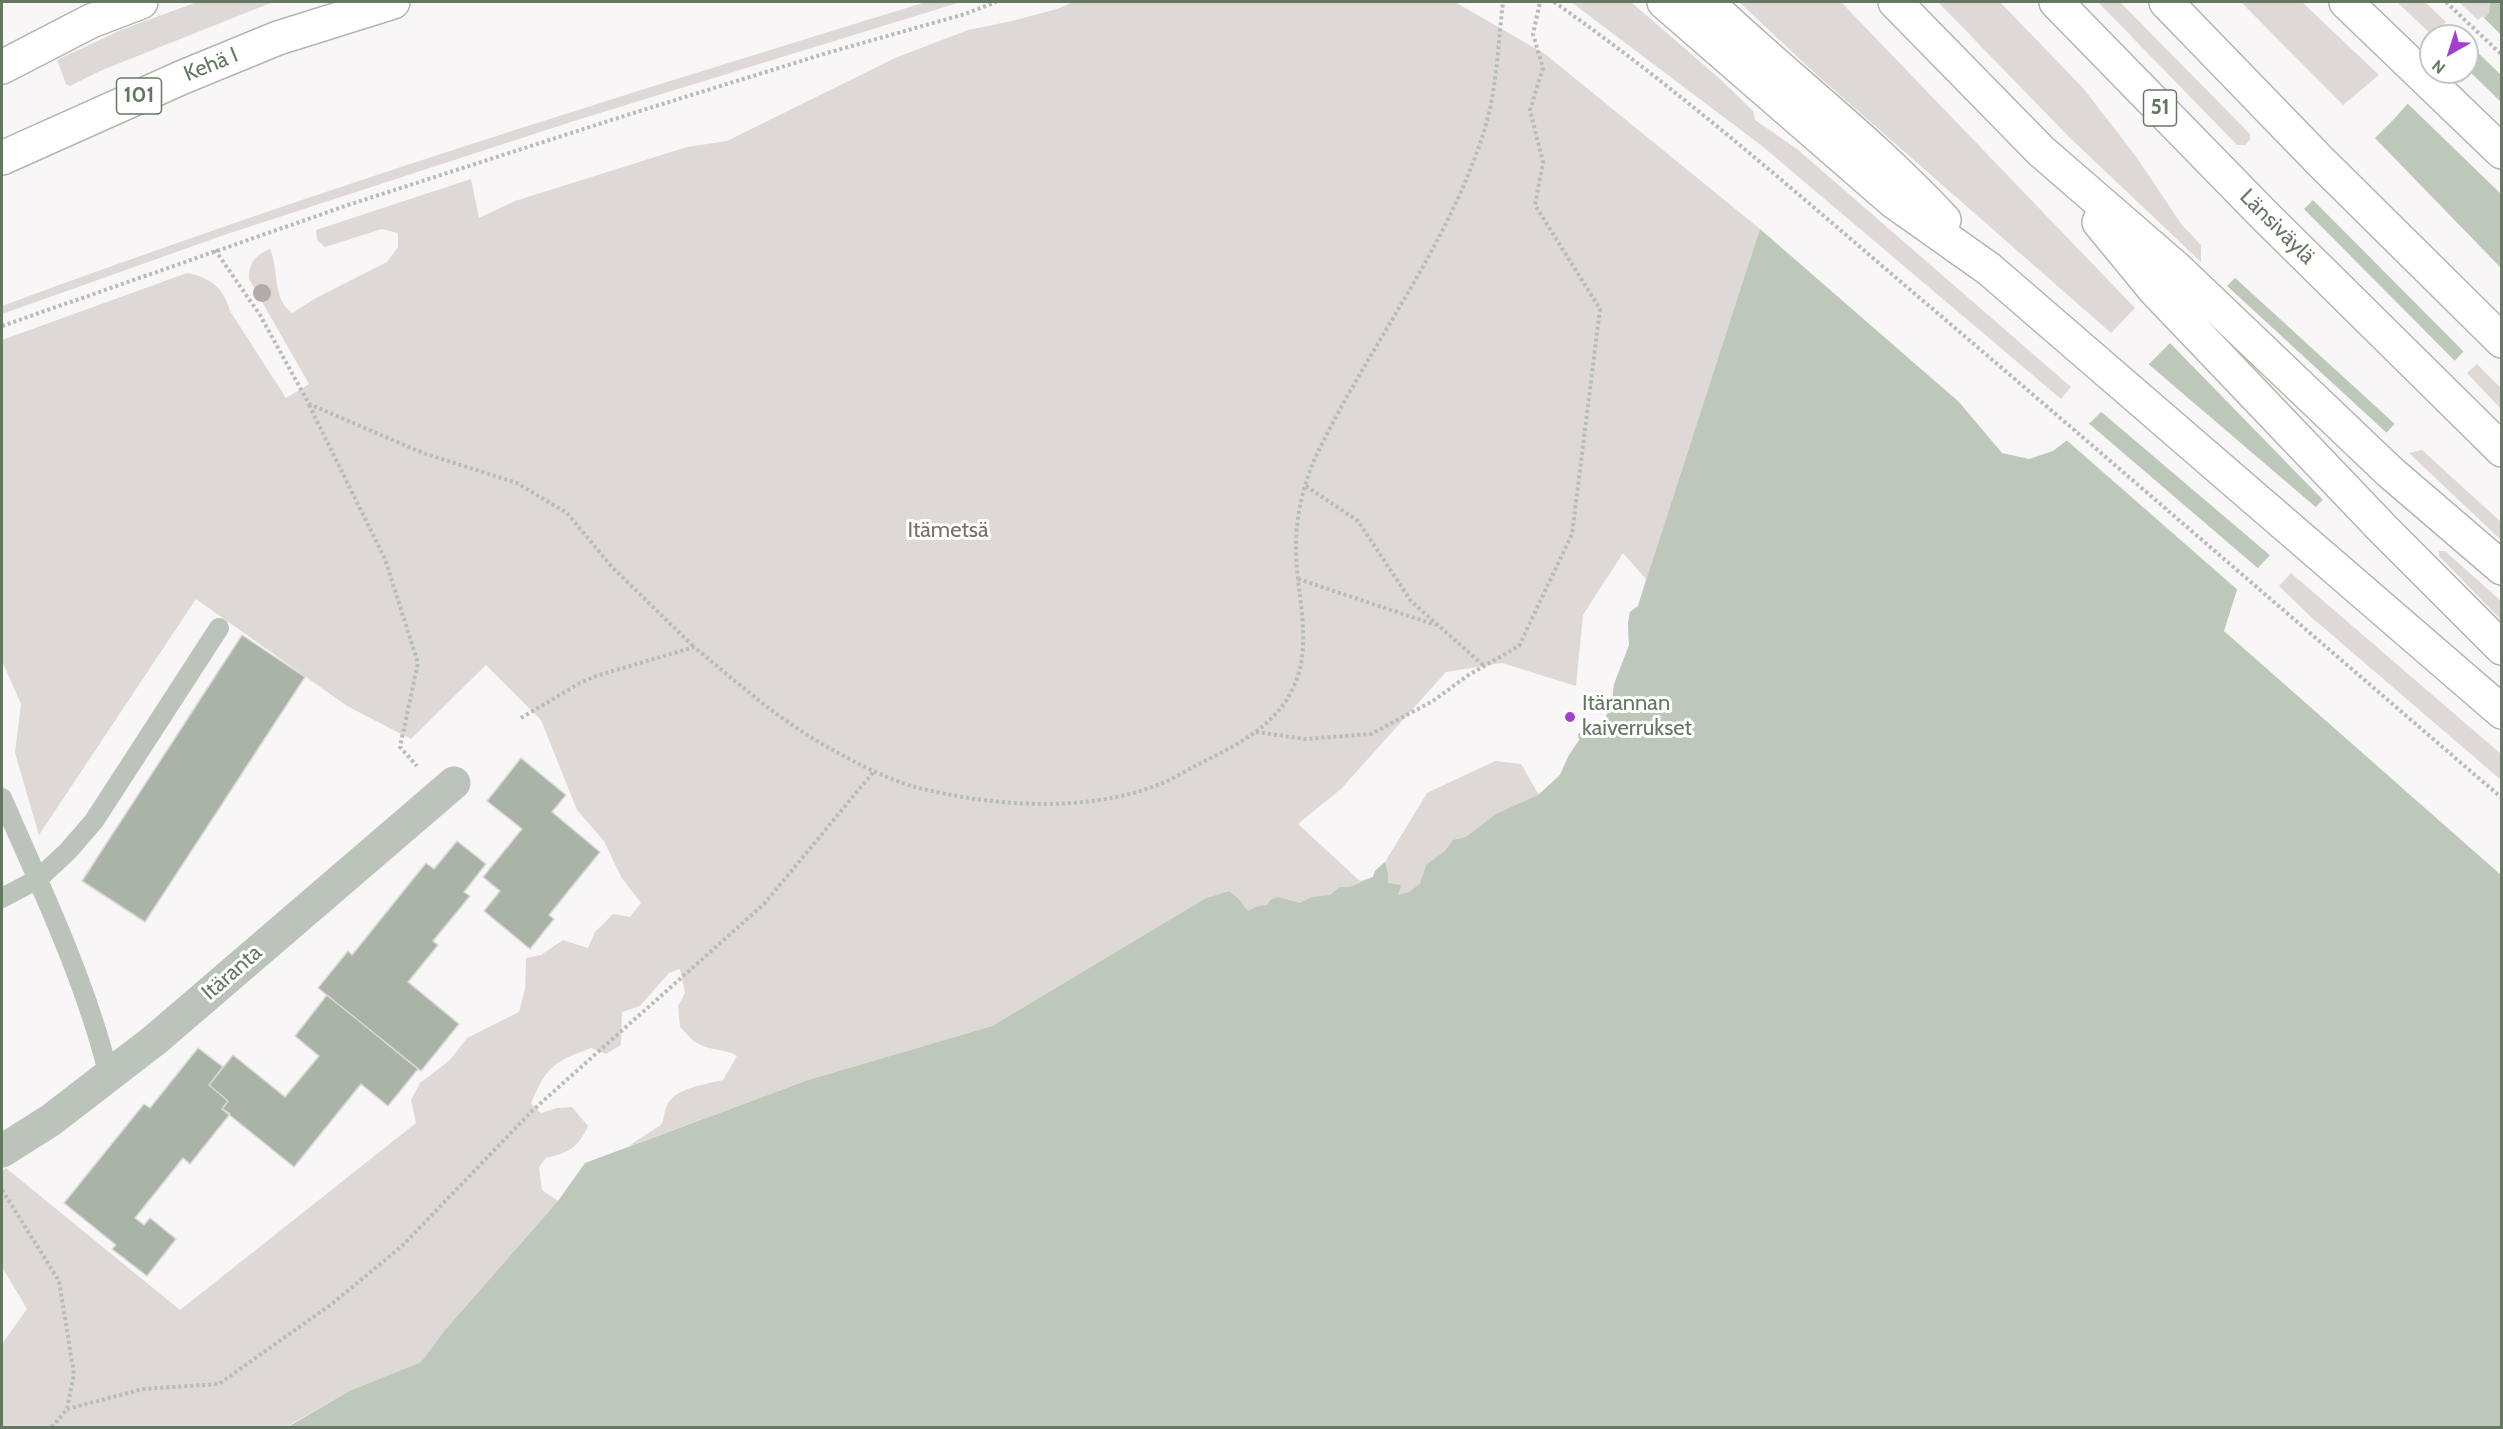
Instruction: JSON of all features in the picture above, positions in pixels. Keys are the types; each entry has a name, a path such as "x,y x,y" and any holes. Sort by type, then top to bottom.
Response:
{"highway":[{"path":"2,67 91,21 141,2"},
{"name":"Kehä I","path":"2,158 183,77 278,38 393,2"},
{"path":"1664,2 1893,201 1989,269 2502,712"},
{"path":"1707,2 1757,49 1910,183 1989,269"},
{"path":"1895,2 2165,278 2359,504 2502,648"},
{"name":"Länsiväylä","path":"2056,2 2264,215 2502,450"},
{"path":"2166,2 2320,161 2501,341"},
{"path":"2346,2 2502,152"},
{"path":"2165,278 2502,568"}],"street":[{"name":"Itäranta","path":"2,1151 51,1120 109,1076 447,788"}],"lane":[{"path":"2,898 38,879 68,851 94,821 219,628"},
{"path":"2,798 73,960 98,1031 109,1076"}],"path":[{"path":"2,326 351,204 583,129 827,53 965,14 996,2"},
{"path":"309,405 423,453 517,483 567,513 612,567 694,647 777,714 829,748 875,770 912,786 985,799 1029,803 1100,801 1159,785 1225,751 1269,722 1283,705 1294,686 1301,665 1302,608 1295,546 1297,521 1306,486 1315,458 1466,180 1486,126 1503,2"},
{"path":"1255,732 1305,738 1371,734 1433,701 1484,666 1519,646 1572,534 1600,309 1535,205 1543,162 1530,110 1543,68 1533,34 1540,2"},
{"path":"1554,2 1676,93 2048,407 2502,798"},
{"path":"2445,2 2502,56"},
{"path":"215,250 260,315 309,405 385,559 418,663 400,747 447,788"},
{"path":"1306,486 1358,521 1411,601 1484,666"},
{"path":"1298,579 1439,626"},
{"path":"520,718 580,683 694,647"},
{"path":"67,1409 143,1389 219,1384 333,1303 402,1246 533,1110 764,904 875,770"},
{"path":"2,1190 59,1281 74,1374 67,1409 51,1428"}],"green space":[{"path":"197,2 273,2 100,71 70,86 66,84 57,60 121,30"},
{"path":"926,2 961,2 574,121 227,234 2,314 2,306 346,185"},
{"name":"Itämetsä","path":"1073,2 1455,2 1545,54 1760,229 1629,645 1630,612 1638,606 1646,579 1623,553 1583,615 1576,686 1502,663 1446,672 1341,789 1298,824 1360,881 1373,877 1375,871 1385,862 1427,793 1495,761 1521,764 1539,795 1560,775 1569,755 1645,817 1276,950 1239,899 1229,891 1206,898 992,1026 808,1080 627,1147 662,1124 667,1105 677,1094 723,1080 737,1056 699,1044 680,1027 678,1006 685,993 680,969 669,973 640,1006 622,1012 621,1045 606,1054 591,1048 559,1062 546,1074 531,1104 541,1113 557,1108 572,1107 588,1126 572,1148 546,1158 539,1167 542,1190 558,1201 445,1330 421,1362 349,1391 286,1427 2,1427 2,1344 27,1309 2,1267 2,1171 6,1168 180,1310 416,1123 411,1100 420,1083 450,1060 467,1038 519,1012 525,989 526,958 541,955 563,940 588,948 595,932 613,914 630,917 641,903 621,877 604,841 577,810 541,720 486,665 411,739 347,706 196,599 39,835 15,753 21,704 2,661 2,340 187,273 203,277 220,290 230,311 286,398 309,384 249,279 252,264 265,251 270,249 281,300 292,313 316,298 387,262 398,247 398,233 382,229 325,247 317,240 316,230 471,179 479,218 515,201 687,147 727,141 895,58 968,30 1057,9"},
{"path":"1571,2 1631,2 1719,78 1753,111 1755,120 1797,149 2071,387 2061,399 1762,146"},
{"path":"1739,2 1841,2 2135,308 2111,333 1817,75"},
{"path":"1938,2 2000,2 2083,88 2135,155 2182,225 2201,245 2201,262 2069,137"},
{"path":"2098,2 2120,2 2250,134 2246,145 2237,145"},
{"path":"2241,2 2302,2 2379,75 2343,105"},
{"path":"2397,2 2425,2 2446,22 2444,24 2420,24"},
{"path":"2459,2 2490,2 2489,13 2480,22"},
{"path":"2477,364 2501,388 2501,409 2467,373"},
{"path":"2422,450 2501,522 2501,540 2409,453"},
{"path":"2439,551 2445,551 2501,601 2501,620 2439,556"},
{"path":"2291,573 2501,754 2501,780 2310,616 2279,586"}],"shaded area":[{"path":"2490,2 2501,2 2501,312 2237,590 2224,631 2501,875 2501,1427 286,1428 349,1391 421,1362 445,1330 558,1201 585,1163 808,1080 992,1026 1206,898 1229,891 1248,911 1267,905 1270,900 1278,897 1300,903 1312,897 1330,895 1340,887 1350,887 1373,877 1375,871 1385,862 1388,883 1401,885 1398,895 1409,892 1420,884 1426,865 1445,851 1453,840 1466,837 1496,814 1538,795 1560,775 1579,740 1578,734 1589,729 1600,732 1612,701 1614,684 1629,645 1630,612 1638,606 1760,229 1959,402 2002,453 2029,459 2053,451 2092,421 2394,119 2425,84 2479,84 2479,24 2489,13"}],"pier":[{"path":"2482,16 2501,35 2501,75 2479,54 2479,24 2475,24"},
{"path":"2479,81 2501,102 2501,194 2406,102 2422,84 2479,84"},
{"path":"2373,136 2501,268 2502,317 2466,354 2311,198"},
{"path":"2302,207 2457,363 2397,426 2233,276"},
{"path":"2225,284 2389,435 2325,502 2168,341"},
{"path":"2146,362 2318,509 2272,557 2099,410"},
{"path":"2086,421 2260,570 2240,592 2064,438"}],"building":[{"path":"242,635 305,677 145,922 82,881"},
{"path":"521,758 566,795 552,812 600,852 549,915 554,919 530,949 484,911 500,891 483,877 522,829 487,801"},
{"path":"457,841 486,864 464,892 470,896 433,941 438,945 408,982 459,1024 421,1071 318,988 348,951 352,955 426,863 434,869"},
{"path":"327,995 418,1069 388,1106 361,1084 294,1167 222,1109 228,1101 209,1085 233,1055 285,1097 319,1056 295,1036"},
{"path":"198,1048 223,1067 209,1085 228,1101 222,1109 230,1114 190,1164 183,1158 135,1218 144,1225 150,1218 176,1239 147,1276 112,1249 116,1245 64,1203 144,1104 150,1108"}],"place":[{"name":"Itärannan kaiverrukset","path":"1570,717"}]}
